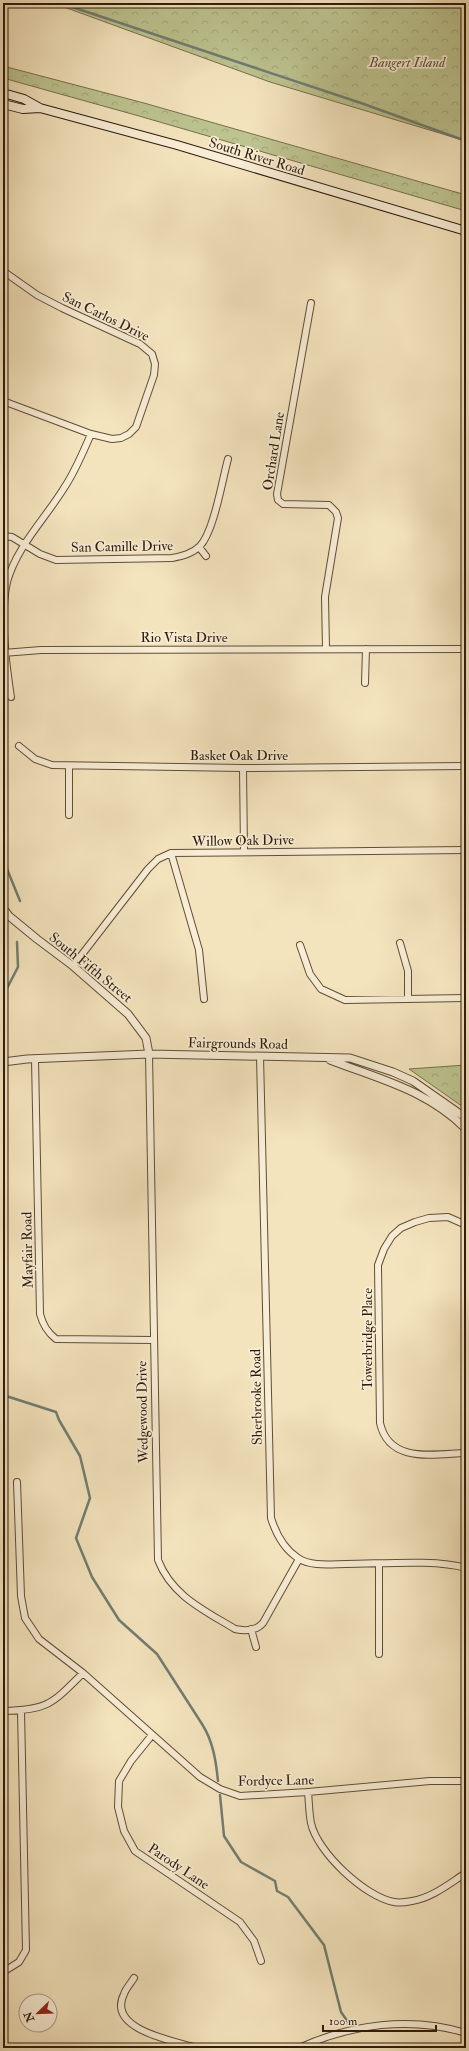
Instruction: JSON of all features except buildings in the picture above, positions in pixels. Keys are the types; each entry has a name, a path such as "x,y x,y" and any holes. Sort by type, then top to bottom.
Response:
{"main road":[{"name":"South River Road","path":"3,93 24,99 40,108 177,145 466,231"},
{"name":"South River Road","path":"3,104 23,109 40,108"}],"street":[{"name":"San Carlos Drive","path":"3,271 37,295 140,344 152,354 155,364 154,375 136,427 129,434 121,438 112,439 91,434 3,401"},
{"name":"Orchard Lane","path":"311,303 277,494 278,500 283,504 329,505 336,512 338,518 325,598 326,649"},
{"path":"11,697 4,653 3,615 6,583 14,561 65,488 91,434"},
{"path":"206,556 199,548 208,534 228,459"},
{"name":"San Camille Drive","path":"3,536 12,537 40,554 56,560 172,558 185,556 199,548"},
{"path":"365,683 366,649"},
{"name":"Rio Vista Drive","path":"4,653 41,650 466,649"},
{"name":"Basket Oak Drive","path":"19,746 43,763 68,766 243,768 466,766"},
{"path":"68,766 69,815"},
{"path":"243,768 244,852"},
{"name":"Willow Oak Drive","path":"73,966 148,868 158,859 172,853 466,850"},
{"path":"172,853 200,950 204,999"},
{"name":"South Fifth Street","path":"3,908 9,916 73,966 117,1003 143,1031 146,1038 148,1054"},
{"path":"400,943 408,970 408,1000"},
{"path":"300,945 310,974 321,989 333,996 345,1000 466,998"},
{"name":"Fairgrounds Road","path":"3,1062 35,1059 148,1054 350,1058 393,1072 413,1081 466,1118"},
{"name":"Wedgewood Drive","path":"148,1054 158,1560 163,1575 174,1588 192,1603 235,1629 251,1629"},
{"name":"Sherbrooke Road","path":"260,1056 271,1518 274,1529 283,1544 299,1559"},
{"name":"Fairgrounds Road","path":"326,1058 385,1078 414,1092 441,1109 466,1129"},
{"name":"Mayfair Road","path":"35,1059 40,1314 42,1323 48,1332 56,1339 153,1340"},
{"name":"Towerbridge Place","path":"466,1225 448,1217 429,1218 401,1228 392,1236 384,1249 378,1265 378,1273 380,1423 382,1434 391,1446 401,1452 466,1453"},
{"name":"Fordyce Lane","path":"17,1482 21,1596 25,1618 39,1639 82,1673 200,1777 220,1789 240,1796 308,1792 430,1781 466,1781"},
{"path":"256,1647 251,1629 263,1623 299,1559 321,1564 442,1564 466,1568"},
{"path":"379,1564 379,1654"},
{"path":"3,1711 21,1711 40,1708 58,1699 82,1673"},
{"path":"3,1972 19,1962 26,1950 21,1711"},
{"name":"Parody Lane","path":"152,1735 131,1761 119,1782 118,1807 124,1831 135,1851 240,1922 254,1941 261,1961"},
{"path":"308,1792 311,1823 317,1839 332,1860 365,1888 380,1897 395,1902 414,1901 431,1895 466,1873"},
{"path":"134,1978 122,2000 124,2013 130,2023 138,2029 197,2048"},
{"path":"299,2048 338,2032 402,2023 443,2026 466,2033"}],"green space":[{"name":"Bangert Island","path":"53,3 466,3 466,141 270,82"},
{"path":"3,66 144,103 466,195 466,211 3,78"},
{"path":"466,1065 466,1109 409,1069"}],"waterway":[{"path":"60,3 361,103 466,141"},
{"path":"3,859 20,901"},
{"path":"3,996 18,967 17,942"},
{"path":"3,1395 56,1412 80,1456 90,1498 76,1538 92,1577 119,1620 157,1654 202,1724 209,1737 213,1751 218,1781"},
{"path":"220,1795 224,1836 241,1862 275,1881 277,1891 288,1897 324,1945 341,2012 350,2025"}]}
